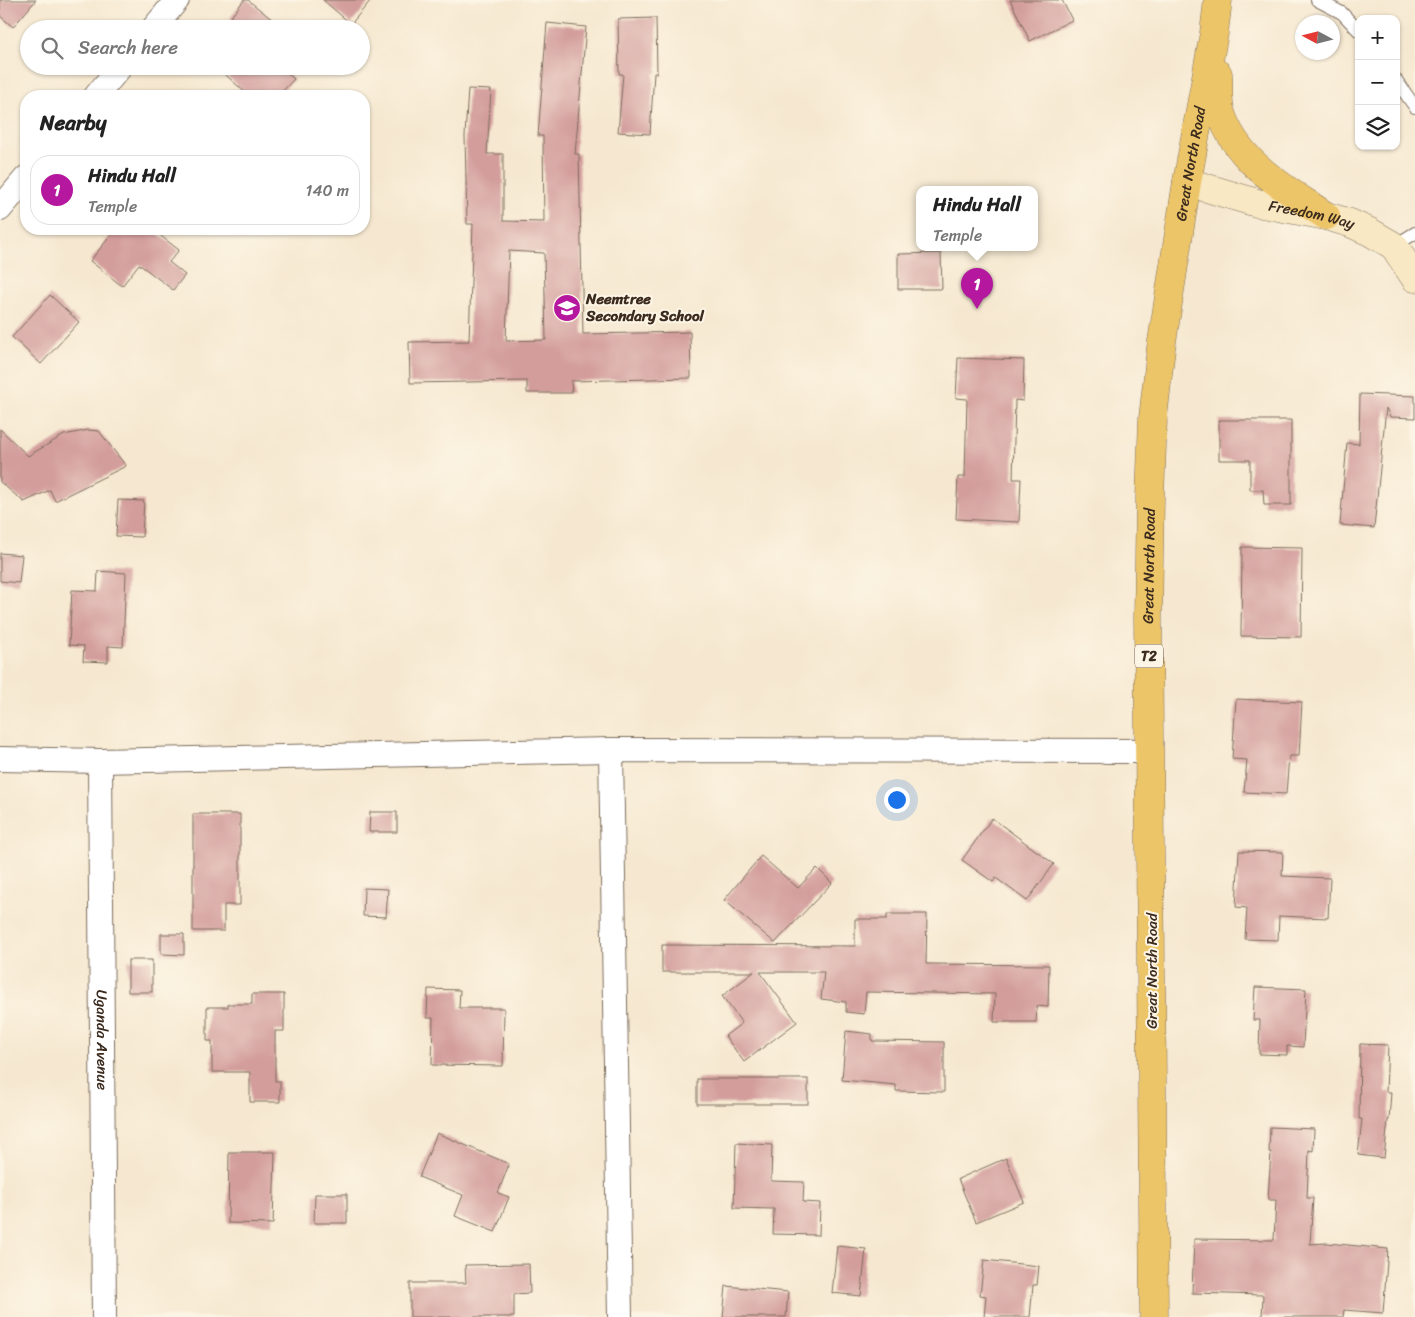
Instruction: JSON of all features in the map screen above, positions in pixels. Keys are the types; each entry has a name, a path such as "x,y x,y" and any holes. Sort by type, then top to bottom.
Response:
{"highway":[{"name":"Great North Road","path":"1154,1317 1149,590 1153,418 1161,348 1218,0"},
{"path":"1214,33 1220,111 1232,138 1248,159 1268,176 1326,216"}],"main road":[{"name":"Freedom Way","path":"1187,182 1257,203 1326,216 1350,223 1370,232 1404,240 1415,278"}],"street":[{"path":"161,20 178,0"},
{"path":"101,90 114,75"},
{"path":"0,209 20,185"},
{"path":"0,759 100,761 611,750 1150,751"},
{"path":"611,750 620,1317"},
{"name":"Uganda Avenue","path":"100,761 104,1317"}],"lane":[{"path":"1317,0 1342,13 1355,27"},
{"path":"1400,86 1415,107"}],"building":[{"path":"0,0 36,0 13,27 0,16"},
{"path":"244,0 248,0 273,20 232,20 230,18"},
{"path":"323,0 371,0 354,20 346,20"},
{"path":"1010,0 1062,0 1072,20 1030,41"},
{"path":"656,18 657,73 654,73 650,134 618,132 623,74 619,74 618,19"},
{"path":"547,23 586,27 575,154 579,154 583,334 690,332 691,378 571,381 572,393 527,393 527,381 410,383 409,342 469,341 473,224 467,224 465,136 468,89 491,90 487,154 503,154 503,221 544,222 543,136 538,136","holes":["509,251 544,253 546,340 506,341"]},
{"path":"226,75 290,75 294,79 284,90 242,90"},
{"path":"111,235 160,235 179,250 169,262 185,275 173,290 139,264 122,286 90,261"},
{"path":"941,253 942,289 898,289 898,254"},
{"path":"50,295 79,322 41,364 12,337"},
{"path":"958,358 1024,360 1023,401 1015,400 1013,479 1021,479 1019,522 956,519 958,477 965,477 967,399 956,398"},
{"path":"1360,394 1415,396 1415,418 1390,417 1386,408 1374,528 1340,525 1347,443 1359,444"},
{"path":"1219,420 1291,420 1291,505 1264,505 1263,490 1250,490 1250,460 1219,460"},
{"path":"0,429 28,456 64,435 88,430 99,431 126,466 55,501 50,490 24,502 0,482"},
{"path":"118,500 144,501 142,537 116,536"},
{"path":"1242,547 1302,548 1301,637 1241,636"},
{"path":"0,553 22,555 19,583 0,581"},
{"path":"98,571 126,573 123,647 108,646 108,662 83,661 84,646 69,645 72,590 97,591"},
{"path":"1236,699 1302,702 1299,756 1289,756 1286,794 1244,792 1247,760 1232,759"},
{"path":"370,812 397,812 397,832 369,832"},
{"path":"193,814 240,814 240,905 224,905 224,931 193,931"},
{"path":"992,818 1054,864 1027,901 996,878 993,882 962,860"},
{"path":"1239,851 1283,852 1282,876 1330,878 1328,918 1279,916 1278,940 1245,939 1247,908 1236,907"},
{"path":"761,856 798,888 817,868 832,883 775,943 724,900"},
{"path":"364,888 388,889 386,917 363,916"},
{"path":"887,914 927,914 926,964 1049,965 1048,1007 1037,1006 1036,1022 994,1022 995,994 866,992 864,1014 846,1012 846,1002 821,999 824,972 760,972 797,1022 744,1062 725,1036 742,1023 722,996 754,972 662,972 662,945 855,946 855,919 887,919"},
{"path":"161,934 184,934 184,955 161,954"},
{"path":"128,960 152,960 152,992 128,992"},
{"path":"1255,987 1306,989 1303,1047 1287,1046 1287,1055 1259,1054 1260,1020 1253,1020"},
{"path":"428,989 460,990 459,1008 504,1008 503,1066 432,1065 433,1018 427,1018"},
{"path":"252,994 284,994 284,1031 275,1031 275,1081 280,1081 280,1102 250,1102 250,1072 212,1072 212,1041 207,1041 207,1007 228,1007 228,1004 252,1004"},
{"path":"846,1031 872,1034 872,1041 944,1042 944,1092 896,1091 896,1085 842,1080"},
{"path":"1360,1044 1388,1045 1386,1092 1391,1092 1384,1158 1358,1155 1362,1119 1359,1119"},
{"path":"697,1079 808,1079 808,1104 697,1104"},
{"path":"1270,1127 1314,1129 1313,1151 1309,1150 1307,1198 1313,1198 1310,1244 1328,1243 1388,1249 1383,1313 1344,1310 1343,1317 1262,1317 1263,1295 1192,1293 1194,1239 1274,1240 1276,1200 1268,1200 1271,1152 1269,1152"},
{"path":"437,1133 509,1164 498,1193 509,1197 495,1232 455,1216 463,1195 419,1177"},
{"path":"736,1143 772,1145 771,1181 804,1182 803,1202 820,1203 819,1235 773,1234 774,1209 734,1208"},
{"path":"229,1152 275,1152 273,1224 228,1223"},
{"path":"1006,1158 1024,1202 976,1222 958,1179"},
{"path":"315,1194 347,1194 347,1223 314,1223"},
{"path":"837,1246 866,1249 861,1296 832,1293"},
{"path":"984,1260 1039,1266 1037,1285 1033,1285 1030,1317 984,1317 986,1296 980,1295"},
{"path":"529,1264 530,1293 514,1294 514,1317 410,1317 410,1283 466,1283 465,1265"},
{"path":"726,1286 788,1292 786,1317 723,1317"}],"place":[{"name":"Neemtree Secondary School","path":"567,308"},
{"name":"Hindu Hall","path":"977,309"}]}
